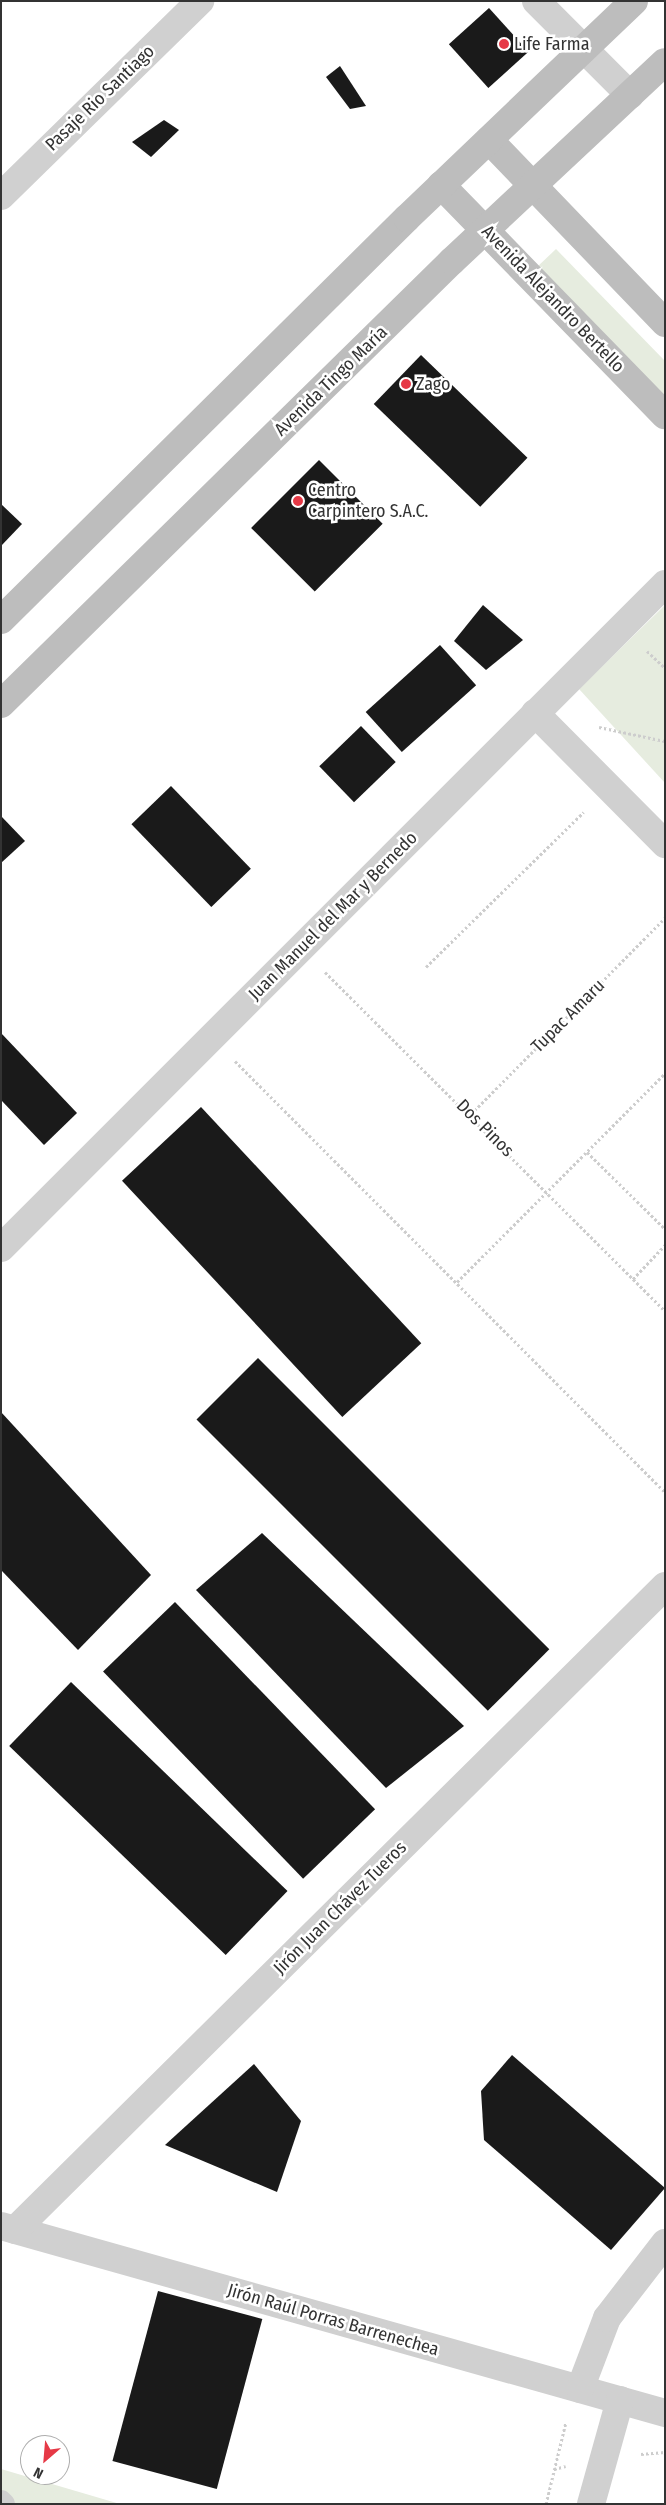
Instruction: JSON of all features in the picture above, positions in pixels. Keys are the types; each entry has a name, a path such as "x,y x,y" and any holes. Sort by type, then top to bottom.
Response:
{"main road":[{"path":"1,620 441,185 634,1"},
{"name":"Avenida Tingo María","path":"1,704 486,230 665,62"},
{"path":"489,140 665,323"},
{"name":"Avenida Alejandro Bertello","path":"441,185 665,415"}],"street":[{"name":"Pasaje Rio Santiago","path":"1,196 200,1"},
{"path":"536,1 630,95"},
{"name":"Juan Manuel del Mar y Bernedo","path":"1,1248 665,584"},
{"path":"535,713 665,844"},
{"name":"Jirón Juan Chávez Tueros","path":"8,2228 665,1586"},
{"name":"Jirón Raúl Porras Barrenechea","path":"8,2228 665,2413"},
{"path":"580,2389 607,2318 665,2243"},
{"path":"591,2504 620,2400"}],"lane":[{"path":"1,2501 4,2504"}],"path":[{"path":"426,967 609,787"},
{"name":"Tupac Amaru","path":"472,1114 665,918"},
{"name":"Dos Pinos","path":"300,949 472,1114 665,1311"},
{"path":"213,1037 665,1492"},
{"path":"457,1282 546,1189 587,1152 665,1074"},
{"path":"587,1152 665,1229"},
{"path":"632,1279 665,1245"}],"shaded area":[{"path":"556,249 665,361 665,402 536,268"},
{"path":"665,605 665,783 579,689"},
{"path":"1,2469 20,2475 20,2485 55,2485 120,2504 1,2504"}],"building":[{"path":"489,8 528,52 488,88 449,44"},
{"path":"340,66 366,106 350,109 326,77"},
{"path":"164,120 179,130 151,157 132,142"},
{"path":"421,355 527,458 480,507 374,404"},
{"path":"319,460 383,524 315,592 251,528"},
{"path":"1,504 22,524 1,546"},
{"path":"483,605 523,640 486,670 454,641"},
{"path":"440,645 476,685 402,752 366,712"},
{"path":"361,726 396,762 354,802 319,766"},
{"path":"171,786 251,869 211,907 131,824"},
{"path":"1,816 25,841 1,863"},
{"path":"1,1033 77,1113 44,1145 1,1100"},
{"path":"201,1107 421,1343 342,1417 122,1181"},
{"path":"258,1358 549,1649 488,1711 196,1420"},
{"path":"1,1412 151,1575 78,1650 1,1570"},
{"path":"262,1533 464,1726 386,1788 196,1590"},
{"path":"175,1602 375,1809 303,1879 103,1671"},
{"path":"71,1682 288,1891 226,1955 9,1746"},
{"path":"512,2055 665,2188 611,2250 484,2140 481,2091"},
{"path":"254,2064 301,2121 277,2192 165,2145"},
{"path":"158,2291 262,2319 217,2489 112,2461"}],"place":[{"name":"Life Farma","path":"504,44"},
{"name":"Zago","path":"406,384"},
{"name":"Centro Carpintero S.A.C.","path":"298,501"}]}
